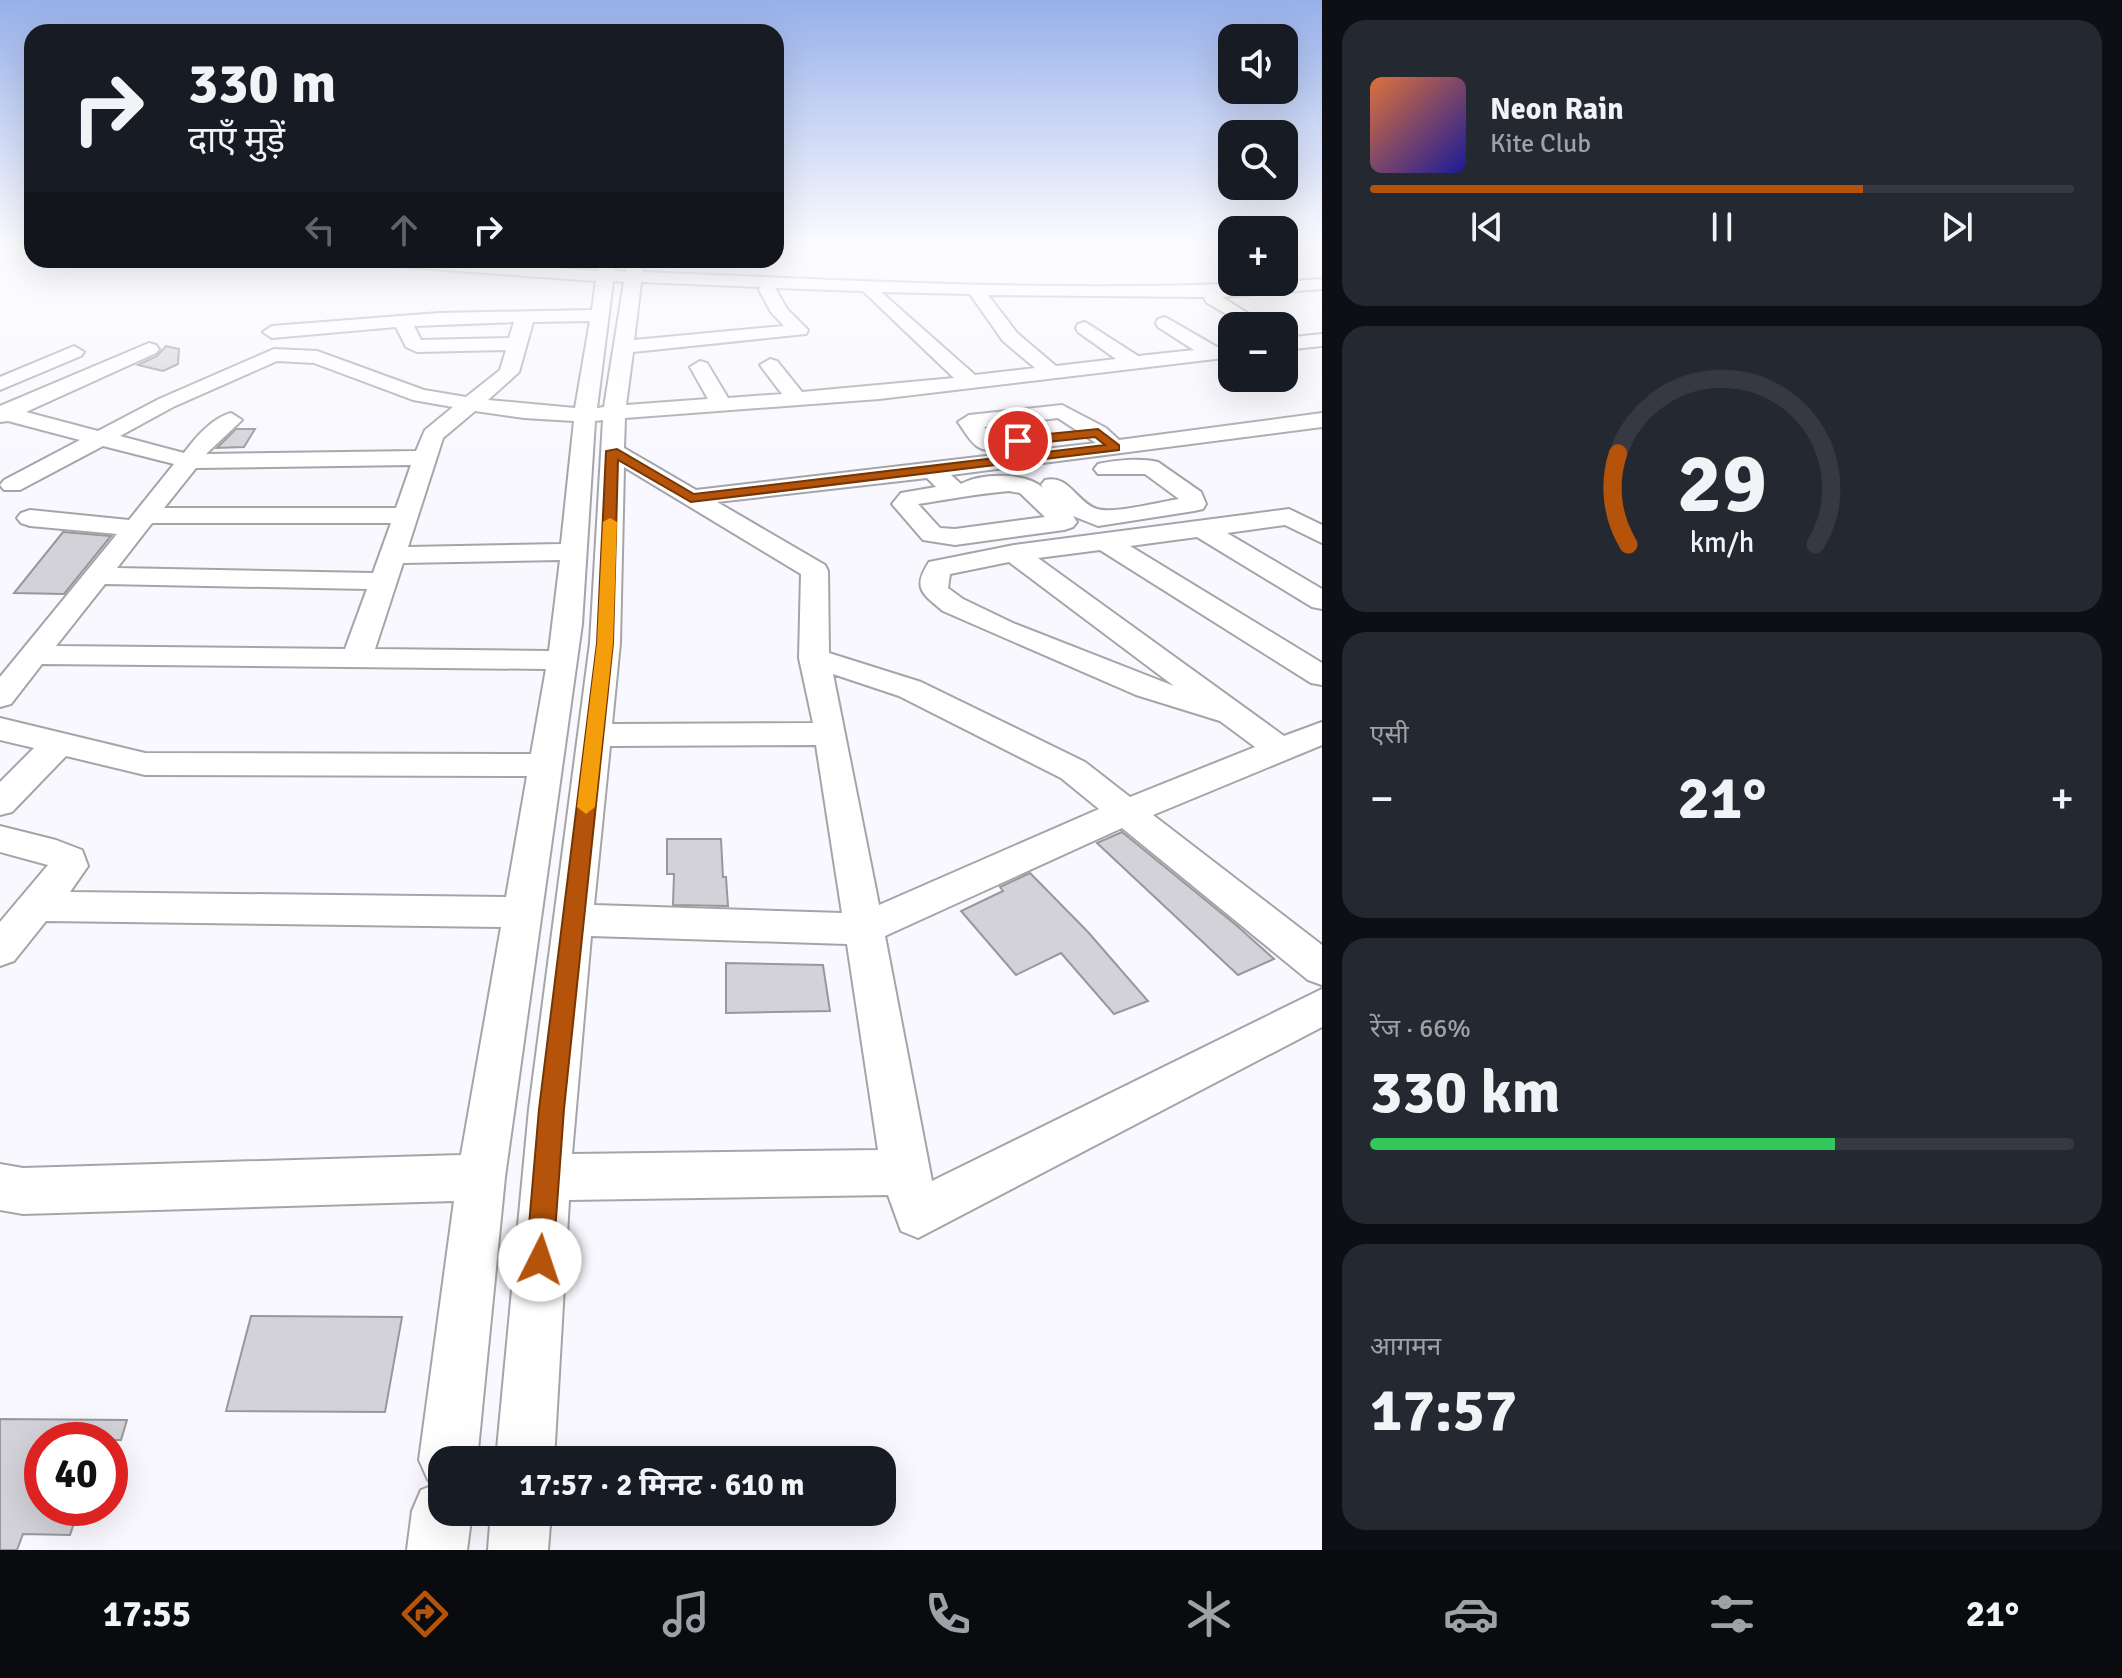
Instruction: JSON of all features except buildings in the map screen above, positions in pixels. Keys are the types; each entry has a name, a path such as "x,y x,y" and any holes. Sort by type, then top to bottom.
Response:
{"street":[{"path":"272,332 532,315"},
{"path":"450,1446 481,1177 563,660 574,552 613,315"},
{"path":"724,315 799,330 784,315"},
{"path":"897,315 970,382"},
{"path":"994,315 1010,337 1051,372"},
{"path":"357,658 433,435 509,372 525,317"},
{"path":"403,322 421,361"},
{"path":"1165,323 1218,350"},
{"path":"1085,328 1133,362"},
{"path":"1298,342 1322,340"},
{"path":"397,387 421,361 517,344"},
{"path":"2,414 149,349"},
{"path":"0,384 74,352"},
{"path":"12,485 166,403 274,355 317,357 420,396 470,405 599,415 797,400 1218,352"},
{"path":"0,363 32,371"},
{"path":"770,365 797,400"},
{"path":"700,367 722,406"},
{"path":"2,414 189,461 425,458"},
{"path":"526,1446 546,1177 605,643 613,451 599,415"},
{"path":"0,697 202,444 231,420"},
{"path":"1036,467 1106,440 1322,420"},
{"path":"613,451 815,571 814,658 831,734 905,1172 918,1214 1322,1007"},
{"path":"691,498 953,479 1036,467 1143,465 1157,470 1195,500 1194,504 1098,518 1079,510 1036,467"},
{"path":"953,479 1028,487 1064,522 940,537 927,533 904,504 910,498 953,479"},
{"path":"30,518 140,522 406,515"},
{"path":"1236,715 1147,688 1073,659 953,605 935,591 933,580 939,568 1014,553 1289,517 1322,535"},
{"path":"1202,529 1322,601"},
{"path":"1106,542 1322,676"},
{"path":"96,576 388,568 574,552"},
{"path":"1014,553 1281,750"},
{"path":"34,655 563,660"},
{"path":"814,658 910,689 1073,770 1322,968"},
{"path":"0,729 145,764 546,765"},
{"path":"573,920 863,929 1126,812 1322,733"},
{"path":"594,735 831,734"},
{"path":"0,803 59,743"},
{"path":"0,839 56,853 69,860 64,874 0,950"},
{"path":"37,906 523,912"},
{"path":"546,1177 905,1172"},
{"path":"0,1187 23,1191 481,1177"},
{"path":"437,1550 440,1526"},
{"path":"518,1550 520,1526"}],"slow traffic":[{"path":"586,807 605,643 610,522"}],"route":[{"path":"540,1260 552,1109 605,643 613,451 691,498 1115,448 1098,433 1018,441"}]}
